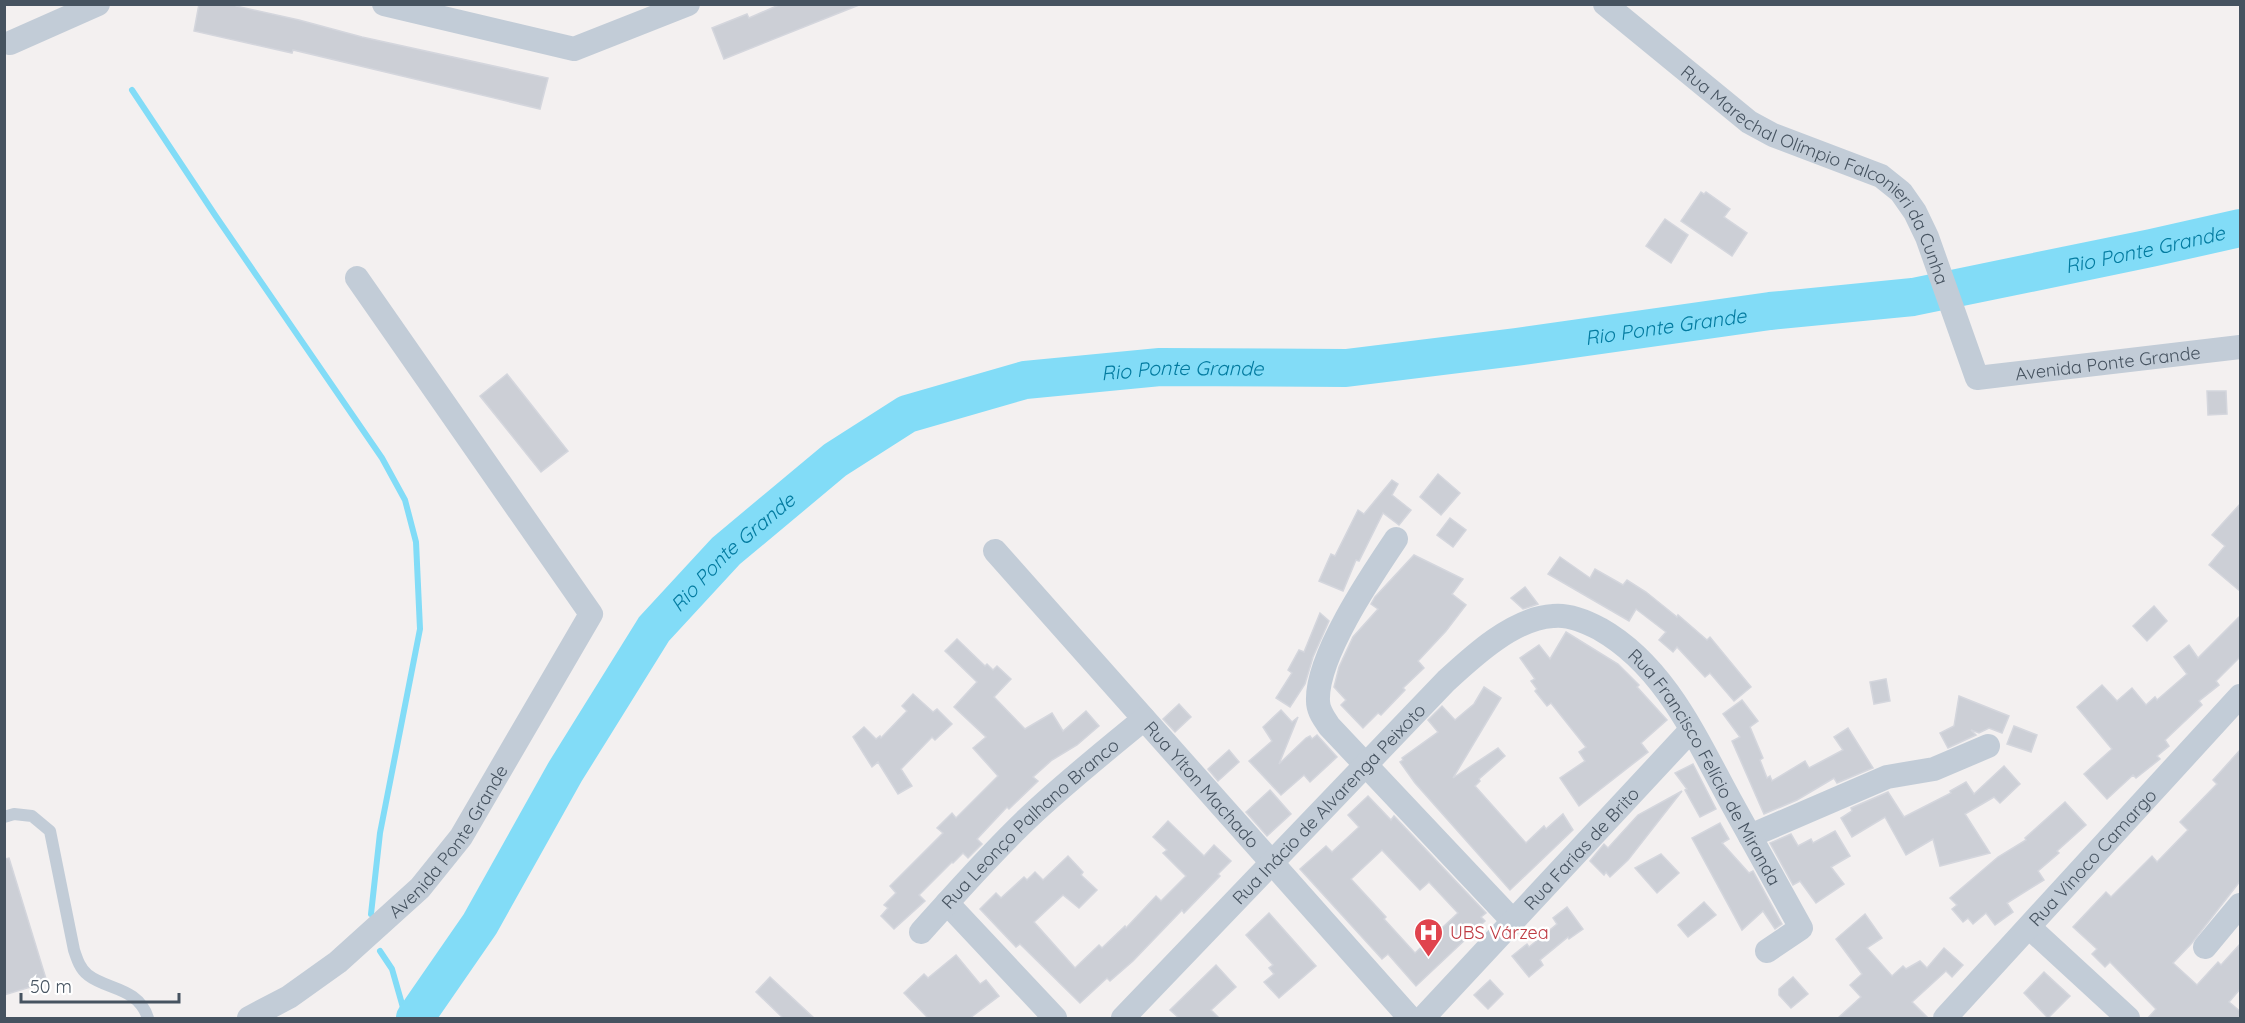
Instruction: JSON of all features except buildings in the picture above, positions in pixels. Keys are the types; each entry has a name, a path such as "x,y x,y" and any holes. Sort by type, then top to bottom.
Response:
{"street":[{"path":"10,43 98,4"},
{"path":"384,4 574,50 688,4"},
{"name":"Rua Marechal Olímpio Falconieri da Cunha","path":"1605,4 1749,122 1773,135 1881,176 1901,192 1928,237 1977,378"},
{"name":"Avenida Ponte Grande","path":"249,1018 289,997 338,962 420,888 461,837 591,614 357,278"},
{"name":"Avenida Ponte Grande","path":"1977,378 2241,347"},
{"path":"1396,539 1364,587 1345,621 1320,684 1317,702 1320,714 1513,921"},
{"name":"Rua Ylton Machado","path":"994,551 1410,1018"},
{"name":"Rua Inácio de Alvarenga Peixoto","path":"1123,1018 1446,681 1476,653 1501,635 1537,619 1553,615"},
{"name":"Rua Francisco Felício de Miranda","path":"1553,615 1587,622 1626,645 1648,666 1665,687 1801,928 1767,951"},
{"name":"Rua Vinoco Camargo","path":"1945,1018 2241,696"},
{"name":"Rua Leonço Palhano Branco","path":"921,932 1028,818 1144,719"},
{"name":"Rua Farias de Brito","path":"1423,1018 1691,730"},
{"path":"1750,836 1887,777 1934,769 1988,746"},
{"path":"947,903 1055,1018"},
{"path":"2205,948 2241,905"},
{"path":"2029,927 2128,1018"}],"lane":[{"path":"4,817 14,814 32,816 50,831 78,963 86,974 128,994 145,1011 148,1018"}],"waterway":[{"path":"132,90 382,458 405,500 416,542 420,629 380,833 371,914"},
{"name":"Rio Ponte Grande","path":"415,1018 480,924 565,772 654,629 726,551 835,460 907,414 1025,380 1160,367 1346,368 1516,347 1770,311 1913,297 2240,228"},
{"path":"380,951 392,969 406,1018"}],"place":[{"name":"UBS Várzea","path":"1429,958"}]}
